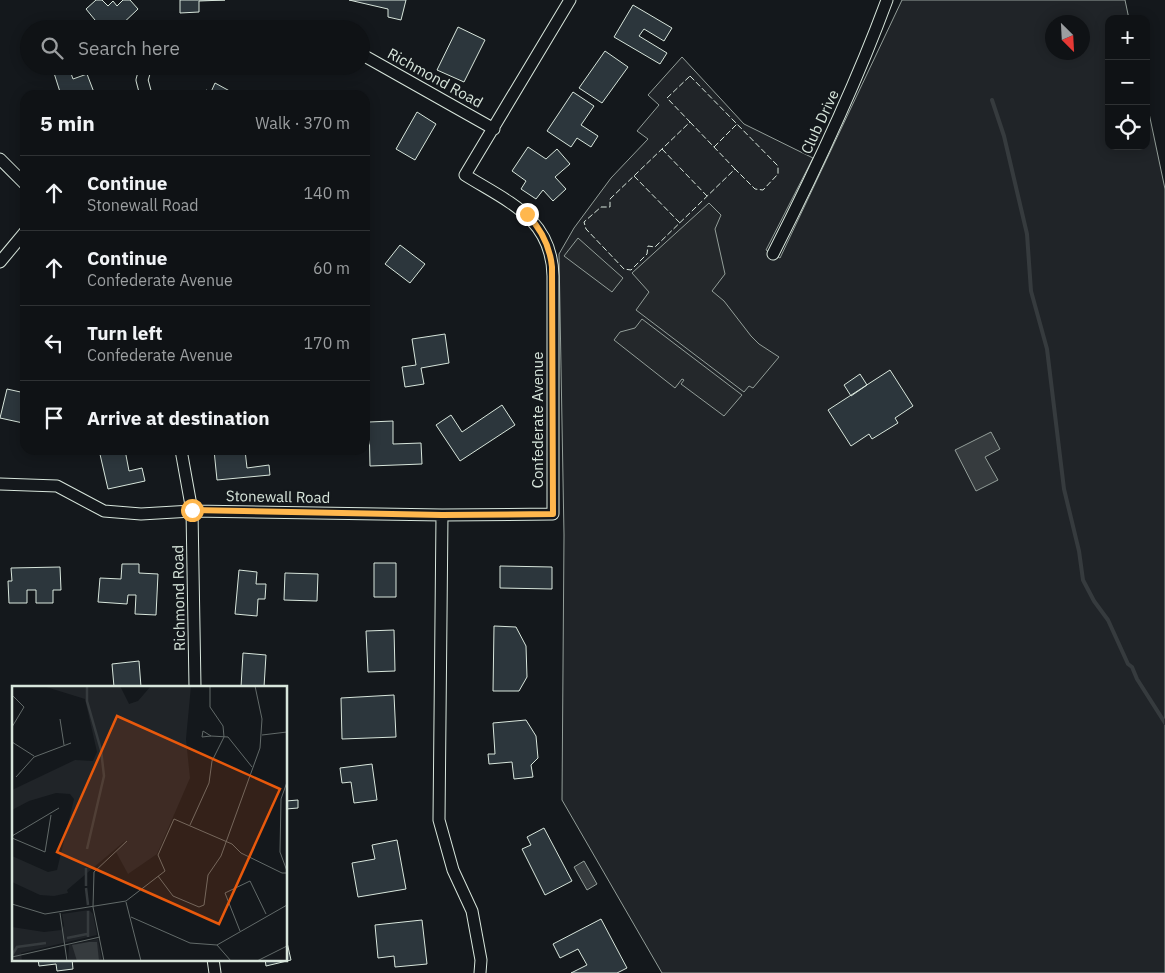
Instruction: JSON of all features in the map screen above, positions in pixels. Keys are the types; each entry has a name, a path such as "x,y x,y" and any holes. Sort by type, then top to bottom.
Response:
{"street":[{"name":"Confederate Avenue","path":"442,515 553,514 551,258 543,235 527,214 465,175 570,0"},
{"name":"Club Drive","path":"773,254 844,106 873,37 886,0"},
{"name":"Richmond Road","path":"370,59 494,129"},
{"path":"143,75 142,80 145,90"},
{"path":"0,159 20,179"},
{"path":"0,262 20,238"},
{"name":"Richmond Road","path":"182,455 192,510 196,686"},
{"name":"Stonewall Road","path":"0,484 58,486 104,511 140,514 192,510 442,515"},
{"path":"442,515 439,820 453,870 472,911 481,960 480,973"},
{"path":"213,960 215,973"}],"shaded area":[{"path":"902,0 1125,0 1128,15 1105,15 1105,150 1150,150 1150,118 1165,189 1165,973 662,973 562,800 564,535 559,254 574,228 611,178 648,139 637,131 659,105 648,95 682,57 744,124 813,158 766,250 780,258"},
{"path":"709,203 721,215 715,229 725,274 712,291 724,301 759,344 779,357 753,388 749,386 744,392 636,310 649,292 632,273"},
{"path":"578,238 623,278 612,292 564,256"},
{"path":"642,319 742,395 724,416 681,384 684,380 682,379 675,388 614,340 620,332 635,328"},
{"path":"991,432 1000,449 985,457 998,480 976,491 955,450"},
{"path":"584,861 597,884 587,890 574,867"}],"building":[{"path":"96,0 102,0 108,6 113,1 117,6 123,0 130,0 138,9 126,20 95,20 86,9"},
{"path":"180,0 225,0 199,1 199,12 180,13"},
{"path":"349,0 406,0 401,20 388,17 388,9"},
{"path":"633,5 672,28 664,41 644,29 639,36 667,53 660,64 614,37"},
{"path":"458,27 485,40 464,82 437,70"},
{"path":"605,51 628,67 602,103 579,88"},
{"path":"55,75 72,75 73,79 87,75 93,90 59,90"},
{"path":"215,83 228,90 212,90"},
{"path":"573,92 594,106 581,125 598,136 591,147 577,138 571,147 547,131"},
{"path":"417,112 436,124 415,160 396,149"},
{"path":"528,147 546,159 557,149 570,164 555,177 566,189 553,201 543,190 536,199 521,189 526,181 512,171"},
{"path":"400,245 425,264 410,283 385,264"},
{"path":"445,334 449,363 421,368 424,384 405,387 402,367 416,365 412,339"},
{"path":"890,370 913,406 895,418 898,423 872,439 869,434 851,446 828,410"},
{"path":"860,374 867,385 851,396 844,385"},
{"path":"7,389 20,392 20,422 0,418"},
{"path":"502,405 515,425 460,461 436,425 451,415 462,432"},
{"path":"393,421 393,444 421,443 422,464 370,466 370,422"},
{"path":"100,455 126,455 129,471 142,468 145,481 108,489"},
{"path":"214,455 246,455 247,468 269,465 270,475 217,480"},
{"path":"374,563 396,563 396,597 374,597"},
{"path":"122,564 139,564 139,573 158,574 156,615 135,614 136,595 128,595 127,604 98,602 100,578 121,579"},
{"path":"500,566 552,567 552,589 500,588"},
{"path":"60,567 61,590 53,590 53,603 36,603 36,590 27,590 27,603 9,603 8,581 12,581 11,568"},
{"path":"239,570 257,572 256,584 266,584 265,599 258,599 257,616 235,614"},
{"path":"285,573 318,574 317,601 284,600"},
{"path":"494,626 516,627 526,646 527,677 519,691 493,691"},
{"path":"394,630 395,671 368,672 366,631"},
{"path":"243,653 266,655 264,686 241,686"},
{"path":"139,661 141,686 114,686 112,664"},
{"path":"394,695 396,737 342,739 341,698"},
{"path":"526,720 536,736 538,758 531,765 533,777 514,779 512,762 489,764 488,754 495,754 493,723"},
{"path":"372,764 377,800 354,803 351,782 342,783 340,768"},
{"path":"298,800 298,808 288,809 288,801"},
{"path":"544,828 572,881 545,895 522,849 531,845 527,837"},
{"path":"397,840 406,889 358,897 352,863 375,859 372,845"},
{"path":"601,919 627,968 617,973 571,973 587,965 578,949 560,958 553,944"},
{"path":"422,920 427,964 395,967 394,956 378,958 375,925"},
{"path":"288,947 291,960 266,966 265,960 288,960"},
{"path":"38,960 72,960 73,969 57,971 56,964 39,966"}],"waterway":[{"path":"992,100 1004,136 1027,234 1031,291 1047,349 1064,489 1079,551 1083,580 1094,601 1108,620 1128,664 1132,667 1137,679 1165,723"}],"fence":[{"path":"690,76 778,166 778,174 763,190 755,189 735,169 655,247 648,246 647,254 631,270 624,269 586,229 584,222 601,207 610,207 610,199 690,122 667,98 690,76"},
{"path":"690,122 735,169"},
{"path":"714,147 737,124"},
{"path":"662,149 707,196"},
{"path":"634,176 680,223"}],"route":[{"path":"192,510 442,515 553,514 552,267 547,242 527,214"}]}
